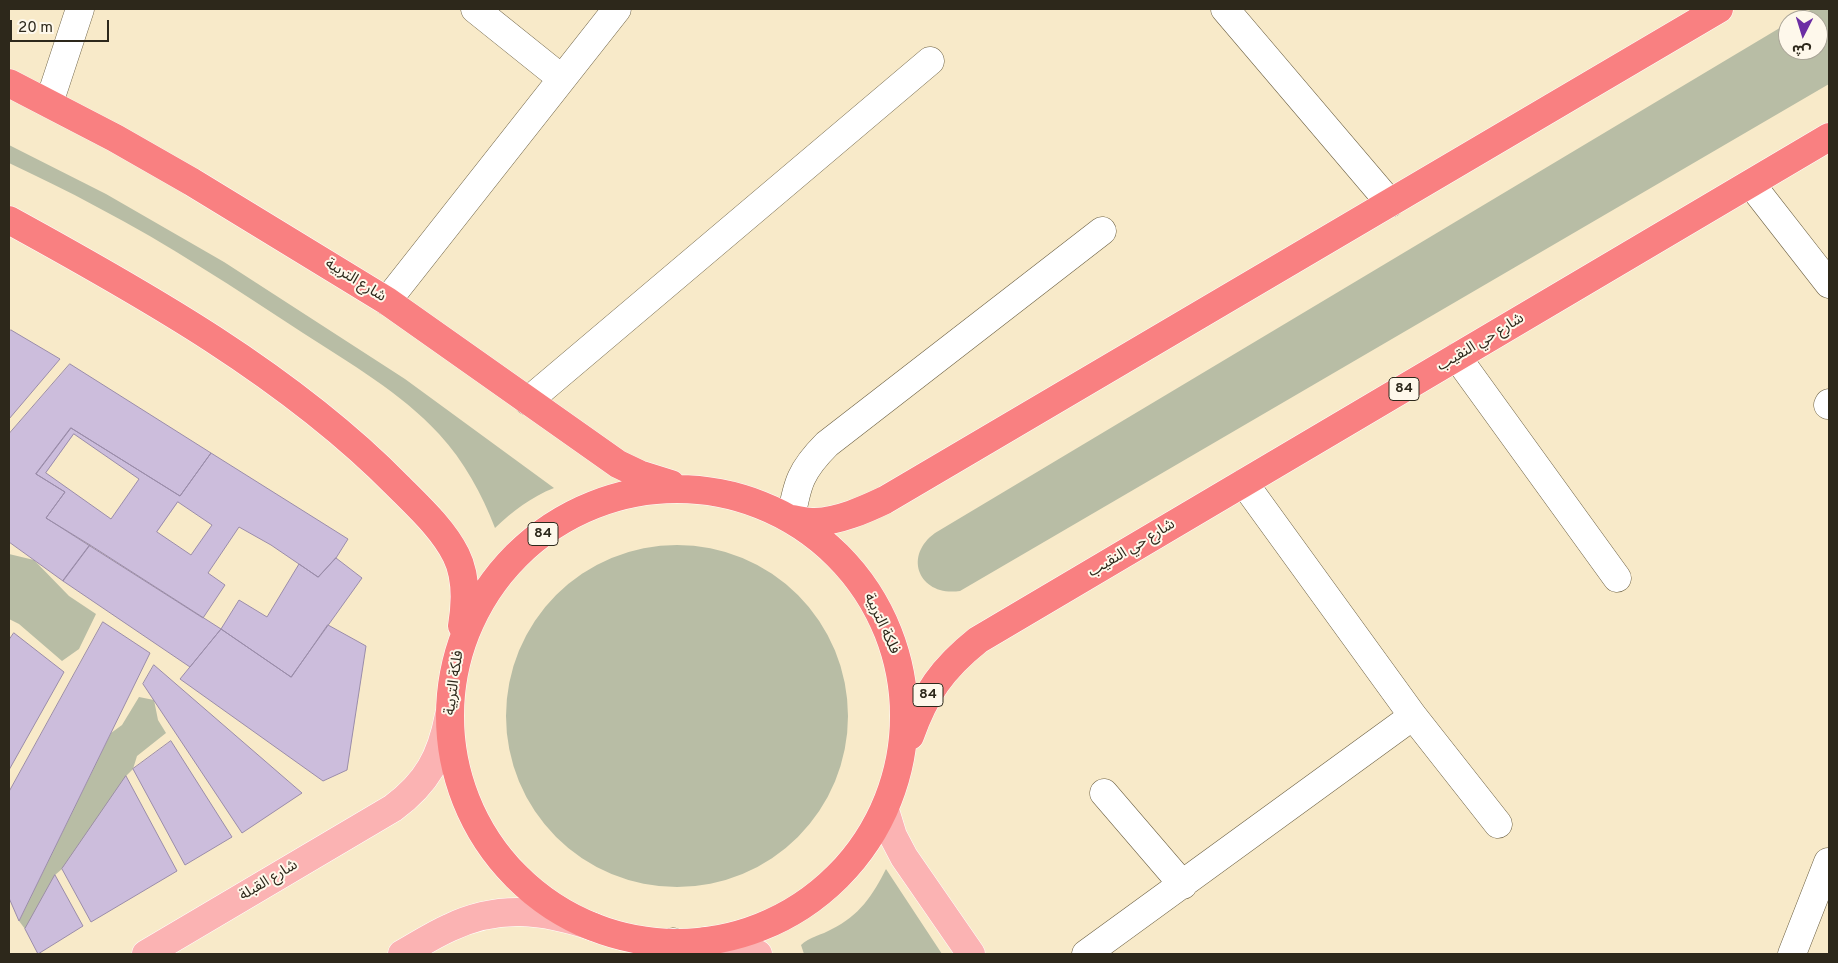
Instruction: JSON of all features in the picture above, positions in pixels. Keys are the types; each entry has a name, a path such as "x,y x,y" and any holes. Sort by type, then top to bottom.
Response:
{"highway":[{"name":"84","path":"791,519 813,522 827,521 858,512 885,500 1719,9"},
{"name":"شارع التربية","path":"9,83 115,138 192,182 387,301 618,464 660,481 692,488"},
{"name":"شارع حي النقيب","path":"900,764 921,709 936,682 949,665 978,640 1829,138"},
{"name":"84","path":"9,220 118,280 238,356 316,413 374,462 440,531 456,555 463,572 465,595 459,649"},
{"name":"فلكة التربية","path":"692,488 743,498 791,519 837,553 872,598 896,650 905,707 900,764 885,810 866,843 842,873 812,898 779,919 743,933 672,948 594,927 535,893 488,843 459,783 449,716 459,649 484,594 523,547 574,513 632,493 692,488"}],"main road":[{"name":"شارع القبلة","path":"146,954 393,808 418,787 435,761 442,746 449,716"},
{"path":"885,810 893,836 904,856 971,954"},
{"path":"402,954 448,928 479,916 512,911 546,913 594,927"},
{"path":"705,941 734,946 758,954"}],"street":[{"path":"49,103 80,9"},
{"path":"475,9 561,78"},
{"path":"387,301 617,9"},
{"path":"1236,12 1390,203"},
{"path":"528,401 930,61"},
{"path":"1751,184 1829,284"},
{"path":"791,519 800,478 811,460 827,444 1102,231"},
{"path":"1457,357 1617,578"},
{"path":"1244,483 1413,716 1498,824"},
{"path":"1086,954 1413,716"},
{"path":"1104,793 1183,885"},
{"path":"1792,954 1828,862"}],"green space":[{"path":"1829,9 1829,84 960,591 946,591 935,588 926,582 920,573 919,553 925,543 935,533 1778,29 1778,60 1828,60 1828,10 1810,10"},
{"path":"9,145 106,194 224,262 405,379 554,488 523,505 495,528 478,490 456,455 439,434 408,405 357,368 176,252 86,201 9,163"},
{"path":"677,545 710,549 742,558 772,574 798,595 819,621 835,651 844,683 848,716 844,749 835,781 819,811 798,837 772,858 742,874 710,883 677,887 644,883 612,874 582,858 556,837 535,811 519,781 510,749 506,716 510,683 519,651 535,621 556,595 582,574 612,558 644,549"},
{"path":"9,554 34,560 69,596 96,614 79,649 62,661 19,624 9,619"},
{"path":"139,697 154,700 158,720 166,733 137,756 133,769 126,776 62,869 55,875 25,929 19,921 111,733 122,725"},
{"path":"886,869 942,954 804,954 801,945 804,942 842,924 858,911 876,888"}],"building":[{"path":"11,330 60,359 9,419 9,332"},
{"path":"70,364 211,453 180,496 71,428 36,474 65,492 46,518 90,545 63,581 9,542 9,434"},
{"path":"71,428 180,496 211,453 348,539 336,558 318,577 271,545 239,527 208,573 225,585 203,618 46,518 65,492 36,474","holes":["74,434 139,479 111,519 46,473","178,502 212,525 191,555 157,532"]},
{"path":"90,545 221,629 190,667 63,581"},
{"path":"336,558 362,578 291,677 221,629 239,600 267,617 299,564 318,577"},
{"path":"103,622 150,653 19,921 9,898 9,792"},
{"path":"328,625 366,646 347,770 323,781 180,679 221,629 291,677"},
{"path":"14,633 64,672 9,770 9,640"},
{"path":"154,665 302,793 242,833 143,684"},
{"path":"171,741 232,837 185,865 133,769"},
{"path":"126,776 177,871 91,922 62,869"},
{"path":"55,875 83,926 38,954 25,929"}]}
